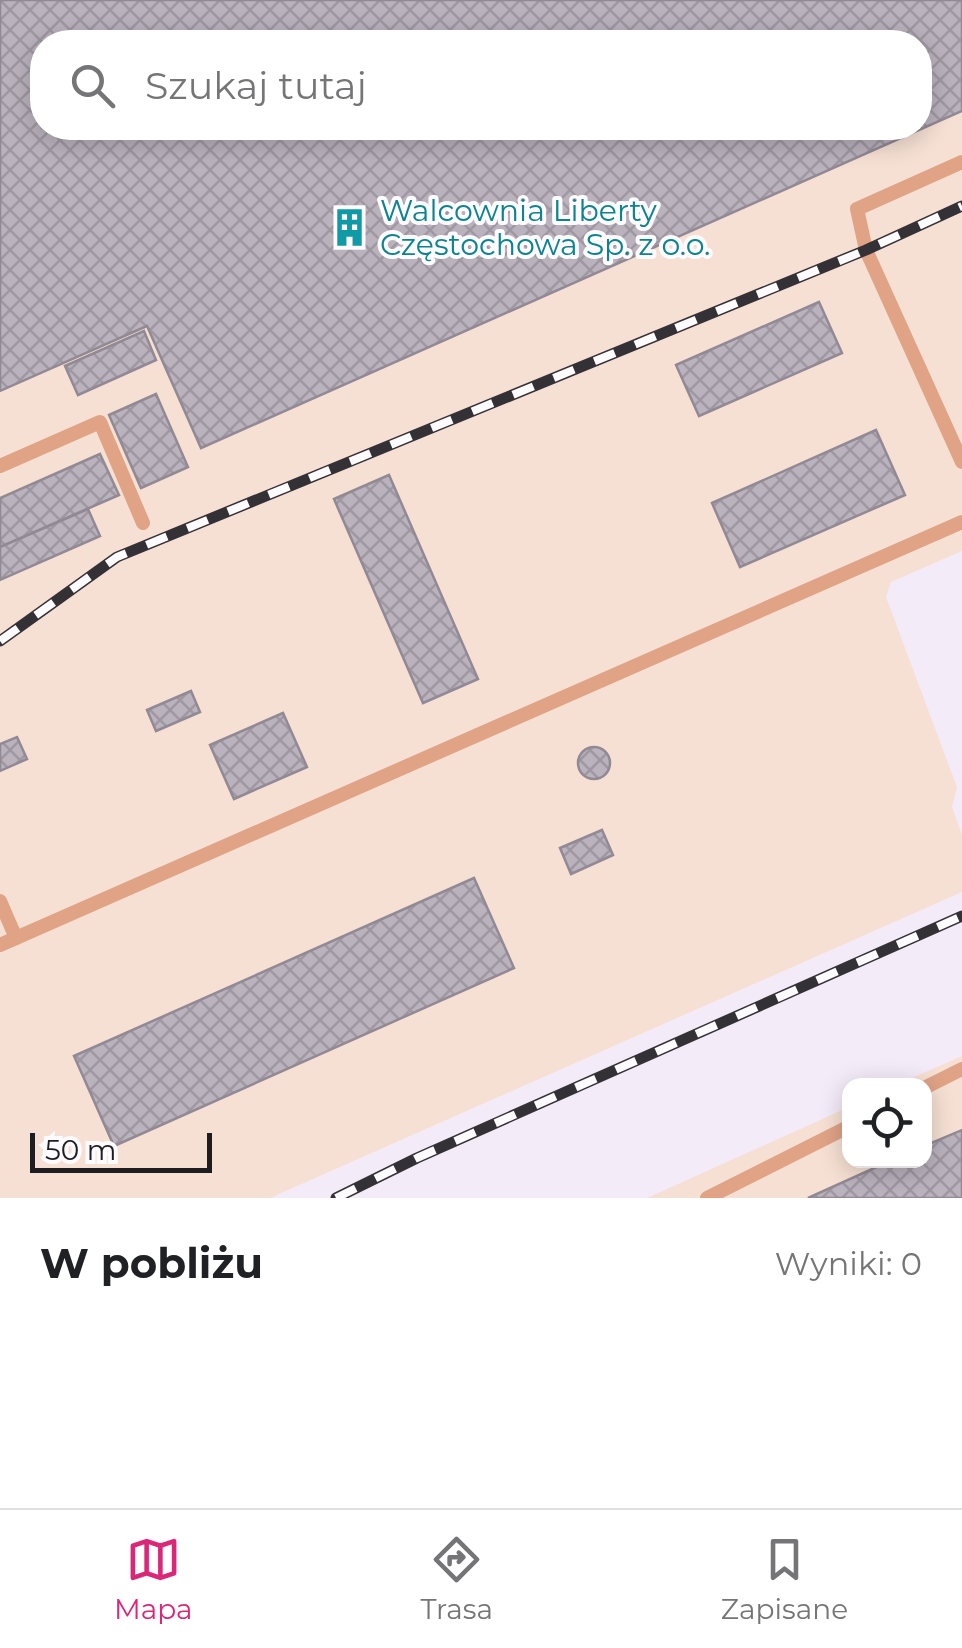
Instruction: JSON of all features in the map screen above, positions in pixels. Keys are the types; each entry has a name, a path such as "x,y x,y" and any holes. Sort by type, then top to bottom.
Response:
{"lane":[{"path":"962,162 857,209 866,250 962,462"},
{"path":"0,466 100,422 143,523"},
{"path":"0,945 962,522"},
{"path":"0,900 16,938"},
{"path":"932,1084 962,1070"},
{"path":"707,1198 842,1130"}],"shaded area":[{"path":"0,0 962,0 962,551 891,582 886,597 957,787 952,807 962,835 962,892 270,1198 0,1198"},
{"path":"962,1056 962,1198 647,1198 842,1110 842,1168 932,1168 932,1078 912,1078"}],"building":[{"name":"Walcownia Liberty Częstochowa Sp. z o.o.","path":"0,0 962,0 962,111 932,124 932,30 30,30 30,140 897,140 201,448 147,326 0,391"},
{"path":"819,302 842,353 699,416 676,365"},
{"path":"144,331 156,360 78,395 65,366"},
{"path":"156,394 188,467 141,488 109,415"},
{"path":"876,430 905,495 740,567 712,503"},
{"path":"100,454 119,495 0,547 0,498"},
{"path":"389,475 478,679 423,703 334,499"},
{"path":"88,509 100,536 0,580 0,547"},
{"path":"191,691 200,712 156,731 147,710"},
{"path":"283,713 307,767 234,799 210,745"},
{"path":"17,737 27,759 0,771 0,744"},
{"path":"594,747 605,752 610,763 605,774 594,779 583,774 578,763 583,752"},
{"path":"602,830 613,855 571,874 560,848"},
{"path":"474,878 514,968 114,1146 74,1056"},
{"path":"962,1130 962,1198 808,1198 874,1168 932,1168 932,1143"}],"railway":[{"path":"0,641 117,557 866,250 962,206"},
{"path":"336,1198 417,1158 962,916"}],"place":[{"name":"Walcownia Liberty Częstochowa Sp. z o.o.","path":"350,227"}]}
